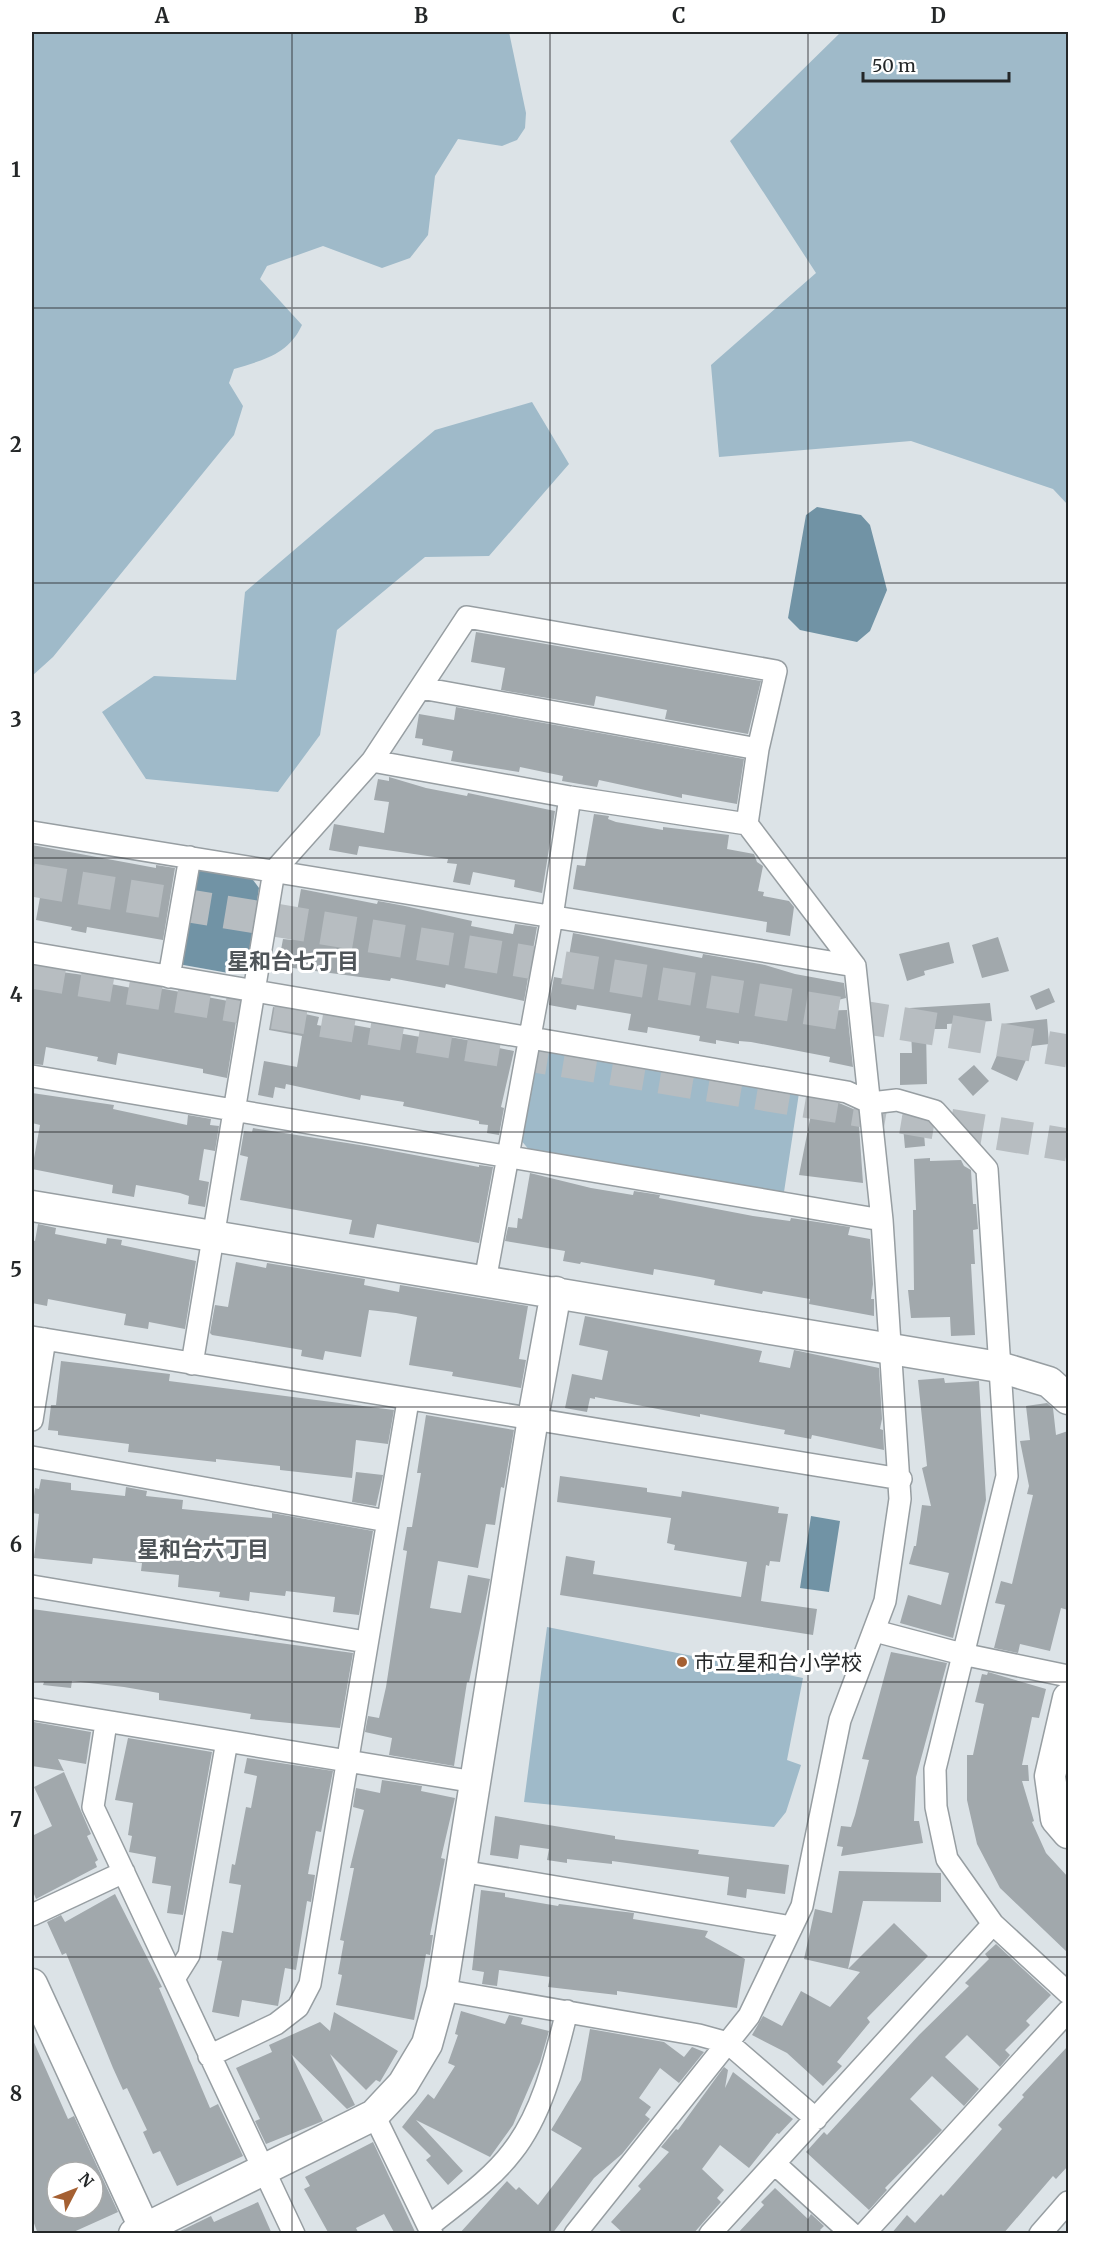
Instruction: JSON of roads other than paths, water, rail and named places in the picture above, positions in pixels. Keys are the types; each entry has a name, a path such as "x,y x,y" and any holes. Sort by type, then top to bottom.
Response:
{"street":[{"path":"192,1364 274,871 372,761 467,617 776,671 759,749 747,824"},
{"path":"421,688 759,749"},
{"path":"372,761 570,797 747,824 855,966 882,1220 901,1479 885,1601 840,1720 802,1905 749,2016 575,2234"},
{"path":"485,1281 509,1156 528,1036 552,917 570,797"},
{"path":"32,832 855,966"},
{"path":"169,977 190,857"},
{"path":"32,953 847,1092 871,1103 897,1100 935,1111 987,1169 1007,1476 935,1768 936,1807 947,1860 993,1924 1068,1993"},
{"path":"32,1076 233,1112 509,1156 882,1220"},
{"path":"32,1206 999,1367 1049,1382 1068,1399"},
{"path":"32,1984 142,2232 374,2115 403,2084 427,2044 442,1990 533,1418 556,1292"},
{"path":"32,1420 38,1338 408,1401 533,1418 901,1479"},
{"path":"209,2056 276,2024 297,2007 309,1984 408,1401"},
{"path":"32,1457 387,1521"},
{"path":"32,1586 366,1642"},
{"path":"874,1632 962,1654 1068,1676"},
{"path":"1068,1698 1050,1776 1056,1819 1068,1833"},
{"path":"32,1709 475,1782"},
{"path":"106,1723 93,1806 294,2234"},
{"path":"174,1979 189,1955 227,1742"},
{"path":"461,1871 792,1927"},
{"path":"32,1915 124,1872"},
{"path":"710,2234 993,1924"},
{"path":"442,1990 699,2034 728,2043 816,2119"},
{"path":"374,2115 431,2230 512,2152 536,2109 553,2066 567,2011"},
{"path":"864,2234 1068,2011"},
{"path":"775,2164 852,2234"},
{"path":"1040,2234 1068,2202"}],"tunnel":[{"path":"32,880 1068,1051"},
{"path":"32,972 1068,1145"}],"place":[{"name":"市立星和台小学校","path":"682,1662"}],"district":[{"name":"星和台七丁目","path":"293,961"},
{"name":"星和台六丁目","path":"203,1549"}]}
